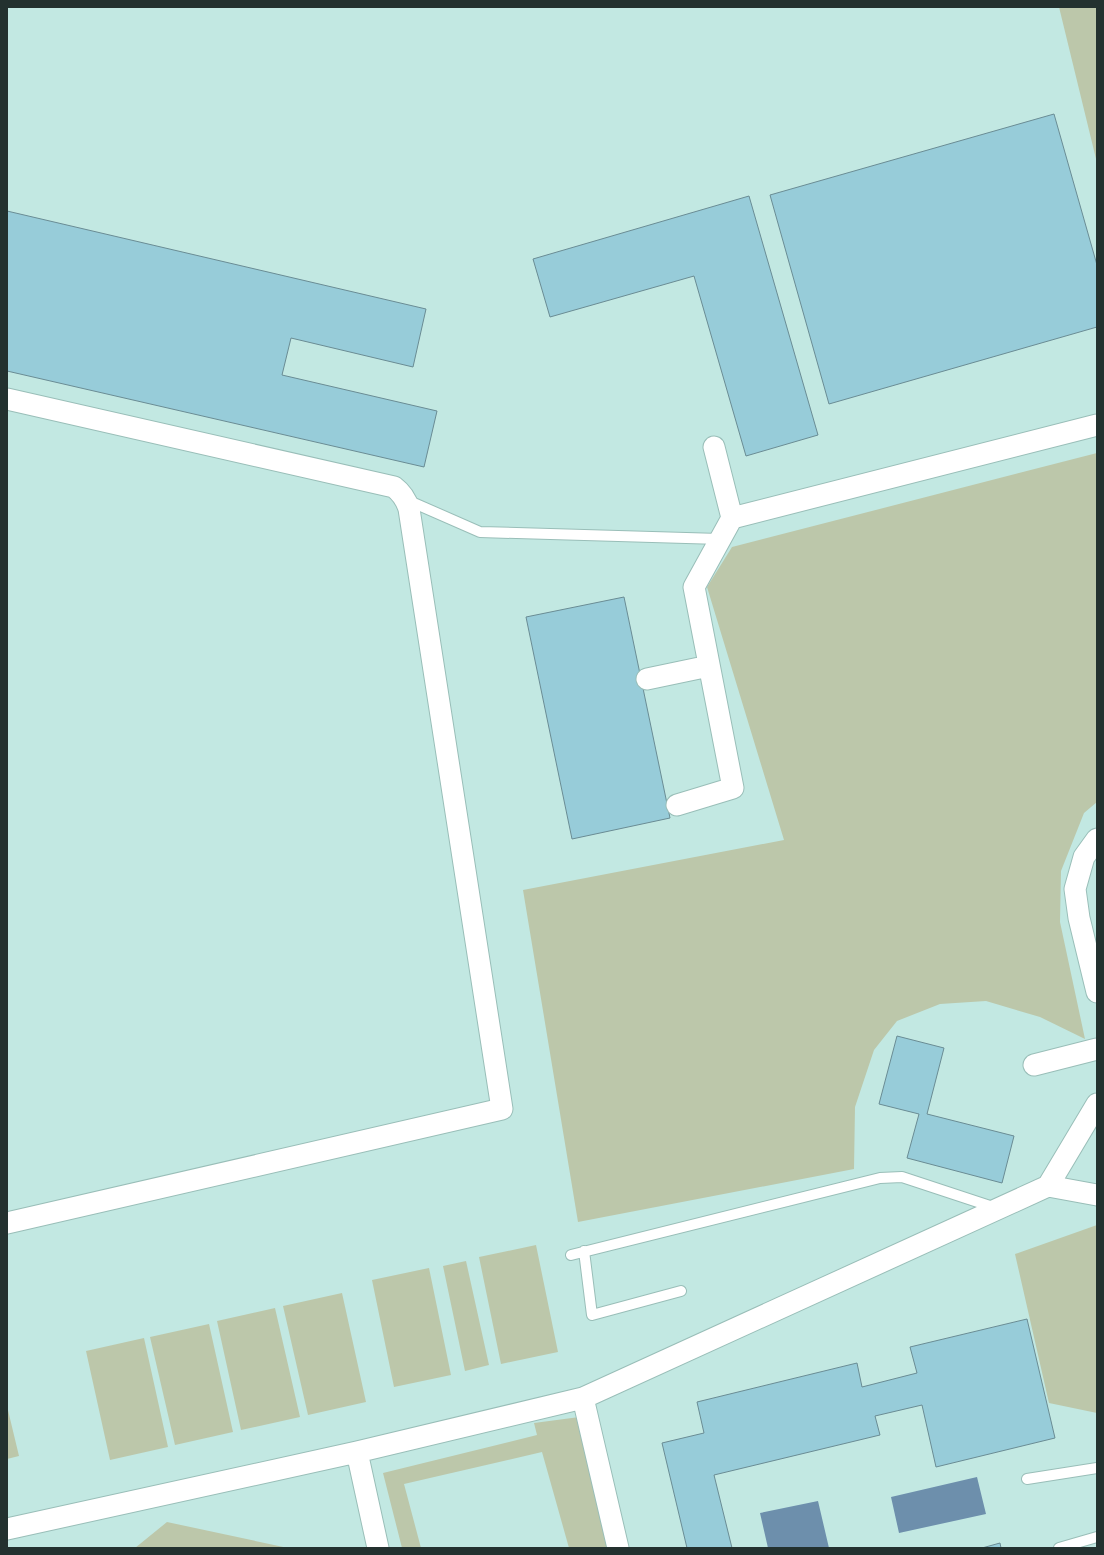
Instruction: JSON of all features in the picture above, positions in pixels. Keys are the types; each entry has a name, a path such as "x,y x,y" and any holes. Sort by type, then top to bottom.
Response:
{"street":[{"path":"7,399 394,487 402,492 406,500 411,525 502,1110 7,1223"},
{"path":"732,518 1097,425"},
{"path":"677,805 733,788 694,587 732,518 714,448"},
{"path":"647,679 709,666"},
{"path":"1097,839 1084,856 1076,889 1079,918 1097,992"},
{"path":"1034,1065 1097,1049"},
{"path":"7,1529 357,1452 583,1398 1048,1186 1097,1104"},
{"path":"1048,1186 1097,1195"},
{"path":"583,1398 618,1548"},
{"path":"357,1452 378,1548"}],"lane":[{"path":"406,500 480,532 720,539"},
{"path":"571,1255 880,1178 902,1177 998,1209"},
{"path":"584,1251 592,1315 681,1291"},
{"path":"1027,1479 1097,1468"},
{"path":"1059,1548 1097,1537"}],"green space":[{"path":"1059,7 1097,7 1097,163"},
{"path":"1097,453 1097,802 1084,813 1061,871 1060,922 1085,1039 1040,1017 986,1001 940,1004 897,1021 874,1050 855,1107 854,1169 578,1222 523,890 784,840 707,587 732,547"},
{"path":"1097,1225 1097,1413 1049,1403 1015,1254"},
{"path":"536,1245 558,1352 501,1364 479,1257"},
{"path":"466,1261 489,1365 465,1371 443,1266"},
{"path":"429,1268 451,1375 394,1387 372,1280"},
{"path":"342,1293 366,1402 308,1415 283,1306"},
{"path":"275,1308 300,1417 241,1430 217,1321"},
{"path":"209,1324 233,1432 175,1445 150,1337"},
{"path":"144,1338 168,1447 110,1460 86,1351"},
{"path":"7,1406 19,1456 7,1459"},
{"path":"587,1416 613,1548 569,1548 542,1452 404,1484 421,1548 402,1548 383,1473 537,1435 534,1423"},
{"path":"167,1522 288,1548 135,1548"}],"water":[{"path":"977,1477 986,1514 899,1533 891,1497"},
{"path":"818,1501 829,1548 768,1548 760,1513"}],"building":[{"path":"1054,114 1097,265 1097,327 829,404 770,195"},
{"path":"749,196 818,435 746,456 694,276 550,317 533,259"},
{"path":"7,211 426,309 413,367 291,338 282,375 437,411 424,467 7,371"},
{"path":"624,597 670,818 572,839 526,617"},
{"path":"897,1036 944,1048 927,1114 1014,1136 1002,1183 907,1158 919,1114 879,1104"},
{"path":"1027,1319 1055,1438 936,1467 922,1405 875,1416 880,1435 714,1475 732,1548 687,1548 662,1443 704,1433 697,1402 857,1363 862,1387 917,1373 910,1347"},
{"path":"1000,1543 1001,1548 982,1548"}]}
